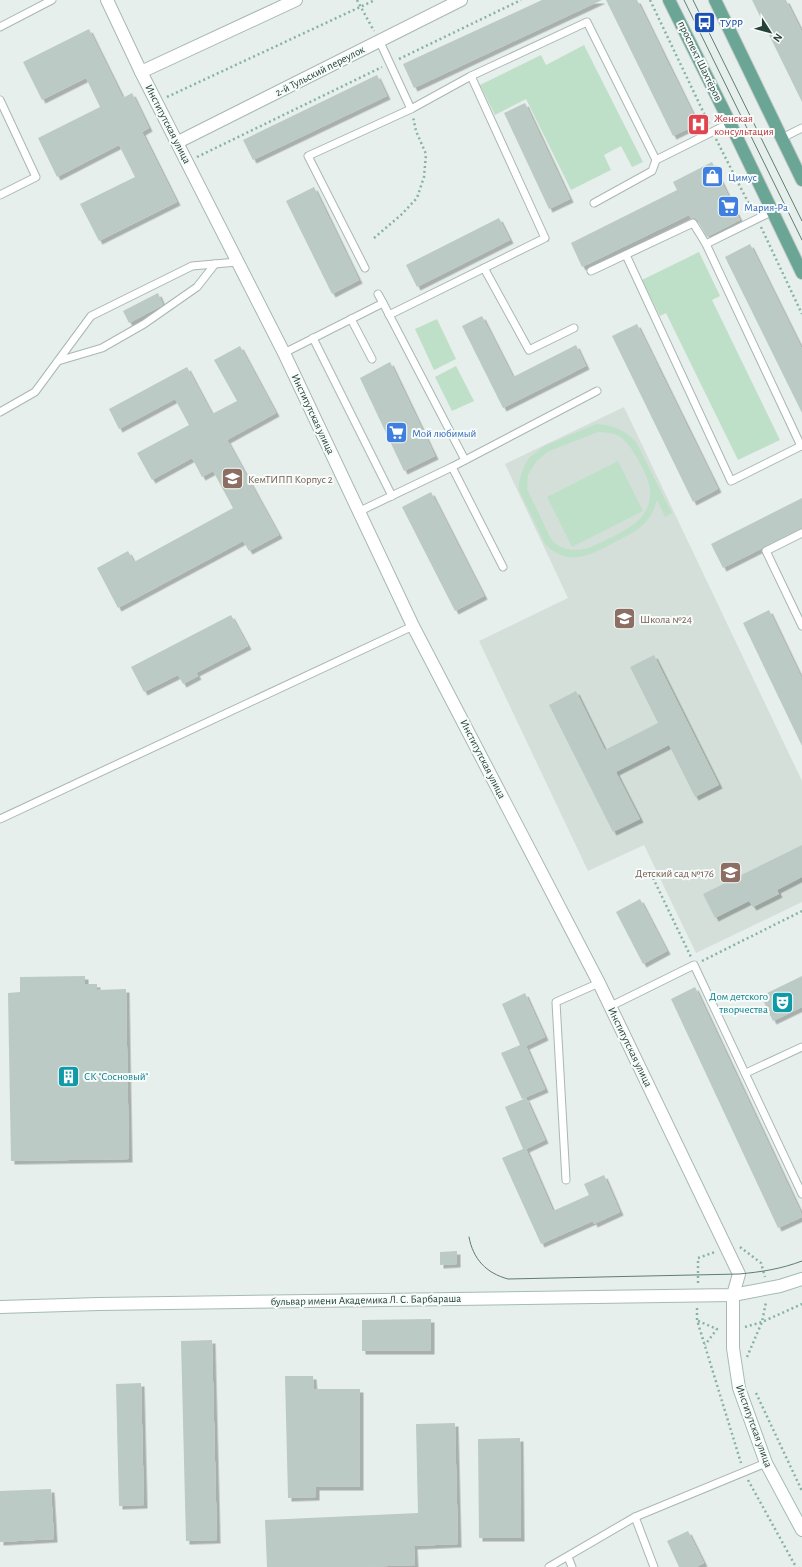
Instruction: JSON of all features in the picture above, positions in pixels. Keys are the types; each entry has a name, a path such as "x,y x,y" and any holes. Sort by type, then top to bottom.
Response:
{"main road":[{"name":"проспект Шахтёров","path":"670,0 802,273"},
{"path":"715,0 802,180"}],"street":[{"name":"Институтская улица","path":"107,0 141,72 188,161 237,262 284,353 358,512 414,626 611,1006 739,1274 733,1295 733,1348 739,1388 766,1463 802,1530"},
{"path":"141,72 296,0"},
{"name":"2-й Тульский переулок","path":"178,142 379,40 462,0"},
{"name":"бульвар имени Академика Л. С. Барбараша","path":"0,1307 99,1304 733,1295 780,1286 802,1279"}],"lane":[{"path":"0,27 52,0"},
{"path":"365,268 308,156 411,109 471,76 587,22 656,160"},
{"path":"379,40 411,109"},
{"path":"389,315 545,238 471,76"},
{"path":"0,100 36,177 0,195"},
{"path":"594,203 652,171 656,160 730,122"},
{"path":"782,138 802,128"},
{"path":"706,244 773,211"},
{"path":"591,271 693,223 706,244 801,446 731,481 626,255"},
{"path":"0,412 35,392 91,316 192,266 237,262"},
{"path":"58,361 102,348 144,324 197,287 214,264"},
{"path":"484,268 529,350 574,328"},
{"path":"378,294 465,460"},
{"path":"284,353 383,303"},
{"path":"351,319 372,359"},
{"path":"313,338 392,496"},
{"path":"358,512 452,467 597,391"},
{"path":"452,467 503,567"},
{"path":"802,533 766,551 802,626"},
{"path":"0,819 414,626"},
{"path":"611,1006 694,965 802,1194"},
{"path":"566,1180 556,1002 599,983"},
{"path":"746,1073 802,1046"},
{"path":"549,1567 634,1517 766,1463"},
{"path":"634,1517 654,1567"},
{"path":"568,1557 572,1567"}],"path":[{"path":"357,0 379,40"},
{"path":"157,102 375,0"},
{"path":"188,161 521,0"},
{"path":"650,0 712,131 757,219 802,314"},
{"path":"374,238 402,215 417,198 424,177 426,154 416,131 411,109"},
{"path":"653,878 694,965 802,911"},
{"path":"697,1320 717,1329 738,1329 762,1322 802,1304"},
{"path":"705,1345 717,1329"}],"shaded area":[{"name":"Школа №24","path":"624,407 802,781 802,902 696,953 644,845 588,871 479,641 568,598 505,464"}],"green space":[{"path":"584,45 643,162 632,167 621,146 604,155 611,170 571,190 526,99 495,115 480,85 541,55 546,65"},
{"path":"699,252 720,296 712,300 780,440 738,460 666,313 660,316 642,280"},
{"path":"437,319 456,359 434,370 415,329"},
{"path":"456,366 474,401 452,411 435,377"},
{"path":"596,424 613,427 623,431 636,442 672,513 665,517 657,500 651,516 642,526 630,534 588,555 580,557 562,556 545,544 519,490 519,481 525,464 530,457 544,446","holes":["598,432 611,433 619,436 634,452 649,483 649,504 641,518 613,537 586,549 575,550 564,548 551,539 527,489 528,475 536,462 547,452"]},
{"path":"618,461 643,511 572,547 547,497"}],"building":[{"path":"542,0 602,0 414,88 403,64"},
{"path":"606,0 637,0 698,124 673,136"},
{"path":"752,0 786,0 802,32 802,102"},
{"path":"89,29 123,98 132,93 149,128 142,132 177,202 99,241 80,204 135,177 119,145 57,177 38,138 100,107 86,78 42,100 23,62"},
{"path":"377,75 387,96 253,160 243,140"},
{"path":"525,103 570,199 549,209 504,113"},
{"path":"712,162 740,220 707,237 697,220 691,218 689,215 582,267 571,243 677,190 673,182"},
{"path":"314,187 359,280 332,294 286,201"},
{"path":"499,218 510,240 417,287 406,265"},
{"path":"750,244 802,349 802,413 725,257"},
{"path":"158,293 163,305 129,323 123,311"},
{"path":"482,316 513,377 576,345 586,366 503,408 462,326"},
{"path":"637,324 718,489 693,502 612,336"},
{"name":"КемТИПП Корпус 2","path":"240,346 276,413 227,440 279,535 249,551 243,541 118,608 97,568 128,551 134,562 233,508 213,471 202,477 192,458 152,480 137,453 189,425 175,399 119,429 109,409 187,367 212,414 237,401 214,360"},
{"path":"390,362 435,456 404,471 360,378"},
{"path":"431,492 484,596 455,611 402,507"},
{"path":"802,498 802,528 723,568 711,544"},
{"path":"769,610 802,679 802,746 743,623"},
{"path":"231,615 248,646 196,673 198,676 183,684 178,675 144,692 131,667"},
{"path":"654,655 719,785 695,797 669,745 616,772 640,819 613,832 549,705 576,691 605,750 658,723 630,667"},
{"path":"802,845 802,877 777,890 779,894 753,907 749,901 715,918 703,894"},
{"path":"640,899 667,951 643,964 616,912"},
{"name":"СК \"Сосновый\"","path":"85,976 85,984 97,984 97,990 126,989 129,1159 11,1161 8,993 20,992 20,977"},
{"name":"Дом детского творчества","path":"802,976 802,1007 773,1021 761,996"},
{"path":"695,987 802,1215 802,1217 778,1228 671,999"},
{"path":"525,993 545,1037 526,1046 545,1089 522,1099 501,1053 520,1045 502,1004"},
{"path":"526,1098 545,1140 526,1149 553,1211 589,1195 584,1184 604,1175 620,1212 594,1224 593,1221 541,1244 502,1158 523,1149 505,1107"},
{"path":"457,1251 457,1264 440,1265 440,1252"},
{"path":"431,1319 431,1351 362,1351 362,1320"},
{"path":"212,1340 217,1540 186,1541 181,1341"},
{"path":"285,1376 313,1376 314,1389 360,1389 360,1487 316,1487 316,1497 288,1498"},
{"path":"141,1383 144,1505 119,1506 116,1384"},
{"path":"455,1423 458,1544 414,1546 415,1565 361,1567 267,1567 265,1520 418,1513 416,1424"},
{"path":"520,1438 521,1538 479,1538 478,1439"},
{"path":"51,1489 54,1539 0,1542 0,1491"},
{"path":"688,1531 704,1563 696,1567 679,1567 667,1541"}],"tram line":[{"path":"684,0 802,240"},
{"path":"693,0 802,221"},
{"path":"469,1237 474,1252 482,1264 493,1273 508,1279 739,1274 771,1270 802,1261"}],"place":[{"name":"ТУРР","path":"704,23"},
{"name":"Женская консультация","path":"698,124"},
{"name":"Цимус","path":"712,177"},
{"name":"Мария-Ра","path":"728,207"},
{"name":"Мой любимый","path":"397,433"},
{"name":"КемТИПП Корпус 2","path":"233,479"},
{"name":"Школа №24","path":"624,619"},
{"name":"Детский сад №176","path":"730,873"},
{"name":"Дом детского творчества","path":"783,1002"},
{"name":"СК \"Сосновый\"","path":"69,1076"}]}
